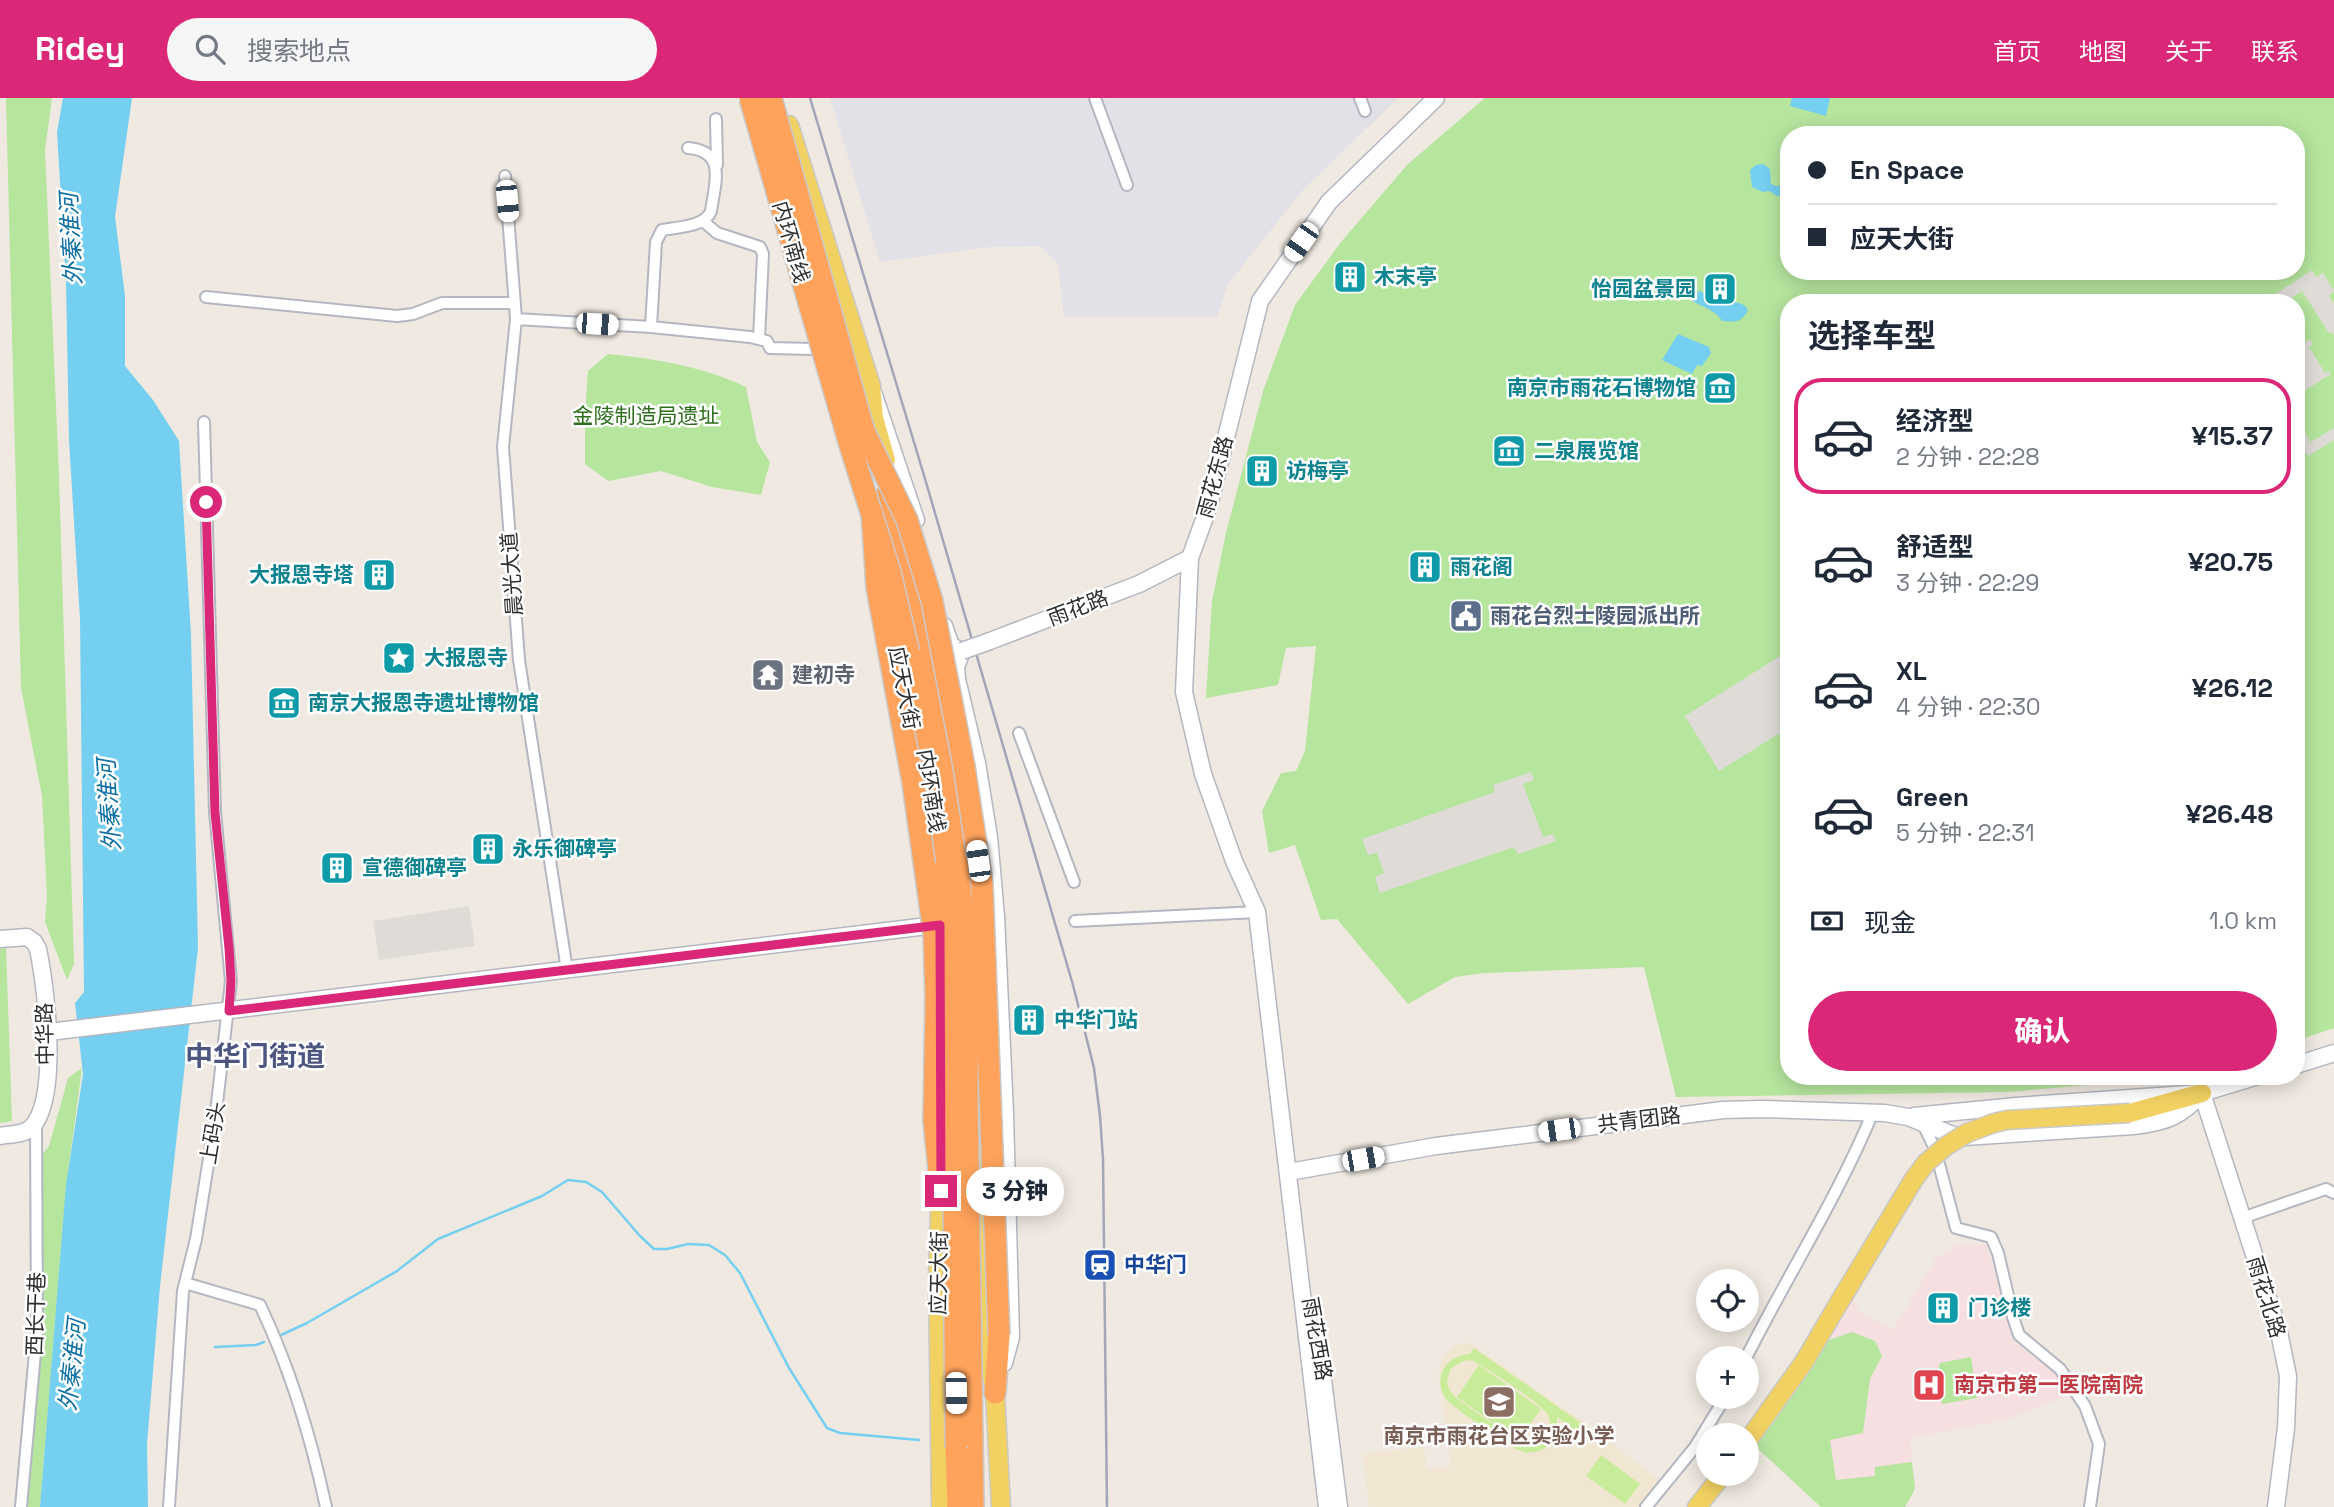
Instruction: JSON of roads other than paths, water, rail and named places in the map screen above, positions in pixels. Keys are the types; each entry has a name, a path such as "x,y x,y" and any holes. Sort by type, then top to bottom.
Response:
{"highway":[{"name":"内环南线","path":"750,98 849,442 890,572 909,653 943,871 952,974 958,1507"},
{"name":"内环南线","path":"771,98 920,625 947,783 965,932 968,1007 974,1507"},
{"path":"863,429 907,520 932,601 964,766 980,871 987,985 999,1335 995,1393"},
{"path":"872,513 877,587 914,783 934,933 934,1119 941,1191"}],"main road":[{"name":"应天大街","path":"740,98 886,597 921,777 940,925 941,1191 938,1277 941,1507"},
{"name":"应天大街","path":"781,98 871,386 874,418 902,514 936,660 973,880 985,1337 995,1393 1001,1507"},
{"path":"814,349 855,335"},
{"path":"1759,1425 1804,1362 1914,1179 1926,1163 1946,1146 1981,1127 2007,1120 2130,1113 2202,1093"},
{"path":"1697,1507 1714,1486"}],"street":[{"path":"1095,98 1127,185"},
{"path":"1360,98 1365,111"},
{"name":"雨花东路","path":"1257,912 1234,861 1203,774 1184,692 1190,558 1209,506 1260,300 1329,202 1436,98"},
{"path":"652,327 656,242 662,230 703,221 712,211 717,168 716,120"},
{"path":"688,148 704,152 713,159 717,168"},
{"name":"晨光大道","path":"505,176 516,319 503,447 518,647 566,970"},
{"path":"703,221 717,233 760,247 763,254 759,339"},
{"path":"206,297 397,316 413,314 442,303 515,303"},
{"path":"516,319 652,327 759,339 767,341 770,348 814,349"},
{"name":"应天大街","path":"871,386 883,415 920,534 946,633 951,646 962,651 956,667 957,678 977,763 1003,913 1011,1337 995,1393"},
{"name":"上码头","path":"169,1507 185,1283 213,1134 231,981 215,813 204,422"},
{"name":"雨花路","path":"962,651 1139,584 1190,558"},
{"path":"1019,733 1074,882"},
{"path":"1075,921 1257,912"},
{"name":"雨花西路","path":"1257,912 1326,1507"},
{"path":"49,1032 940,925 975,925 1003,913"},
{"name":"中华路","path":"0,939 27,937 38,949 49,1032 45,1093 36,1120"},
{"path":"2305,1062 2334,1054"},
{"name":"共青团路","path":"1915,1119 2016,1106 2202,1093 2228,1085"},
{"name":"共青团路","path":"1289,1172 1436,1146 1683,1114 1761,1109 1873,1112 1915,1119 1964,1137 2134,1126 2179,1115 2202,1093"},
{"name":"雨花北路","path":"2202,1093 2279,1332 2288,1376 2286,1427 2276,1507"},
{"path":"1751,1346 1852,1162 1873,1112"},
{"path":"1915,1119 1930,1134 1956,1228 1991,1237 1998,1253 2019,1335 2060,1368 2085,1406 2099,1444 2091,1507"},
{"path":"0,1136 26,1131 36,1120"},
{"name":"西长干巷","path":"21,1507 37,1331 36,1120"},
{"name":"雨花西路","path":"1289,1172 1327,1400 1339,1507"},
{"path":"2242,1218 2326,1189 2334,1193"},
{"path":"185,1283 260,1305 289,1370 305,1420 326,1507"},
{"path":"1646,1507 1695,1447 1718,1409"}],"water":[{"name":"外秦淮河","path":"63,98 132,98 115,217 125,296 125,366 153,400 179,441 191,634 198,948 160,1286 147,1444 148,1507 40,1507 66,1185 83,1074 75,1003 84,992 80,619 69,440 66,281 57,132"},
{"path":"1792,98 1830,98 1826,116 1790,106"},
{"path":"1763,164 1770,169 1771,184 1780,186 1780,196 1752,187 1750,170"},
{"path":"1700,291 1723,303 1740,303 1748,310 1738,321 1722,321 1719,316 1683,294 1685,292 1692,295"},
{"path":"1678,334 1709,347 1711,353 1702,366 1697,365 1692,374 1662,360"}],"waterway":[{"path":"279,1336 307,1323 397,1271 438,1239 542,1196 568,1180 586,1182 602,1192 654,1249 688,1244 709,1245 725,1255 740,1273 789,1368 827,1428 840,1433 919,1440"},
{"path":"215,1347 256,1345 264,1342"}],"railway":[{"path":"810,98 923,472 1073,985 1094,1068 1103,1159 1107,1507"}],"place":[{"name":"木末亭","path":"1350,277"},
{"name":"怡园盆景园","path":"1720,289"},
{"name":"南京市雨花石博物馆","path":"1720,388"},
{"name":"二泉展览馆","path":"1509,451"},
{"name":"访梅亭","path":"1262,471"},
{"name":"雨花阁","path":"1425,567"},
{"name":"大报恩寺塔","path":"379,575"},
{"name":"雨花台烈士陵园派出所","path":"1466,616"},
{"name":"大报恩寺","path":"399,658"},
{"name":"建初寺","path":"768,675"},
{"name":"南京大报恩寺遗址博物馆","path":"284,703"},
{"name":"永乐御碑亭","path":"488,849"},
{"name":"宣德御碑亭","path":"337,868"},
{"name":"中华门站","path":"1029,1020"},
{"name":"中华门","path":"1100,1265"},
{"name":"门诊楼","path":"1943,1308"},
{"name":"南京市第一医院南院","path":"1929,1385"},
{"name":"南京市雨花台区实验小学","path":"1499,1402"}],"district":[{"name":"中华门街道","path":"255,1056"}],"park label":[{"name":"金陵制造局遗址","path":"646,416"}]}
